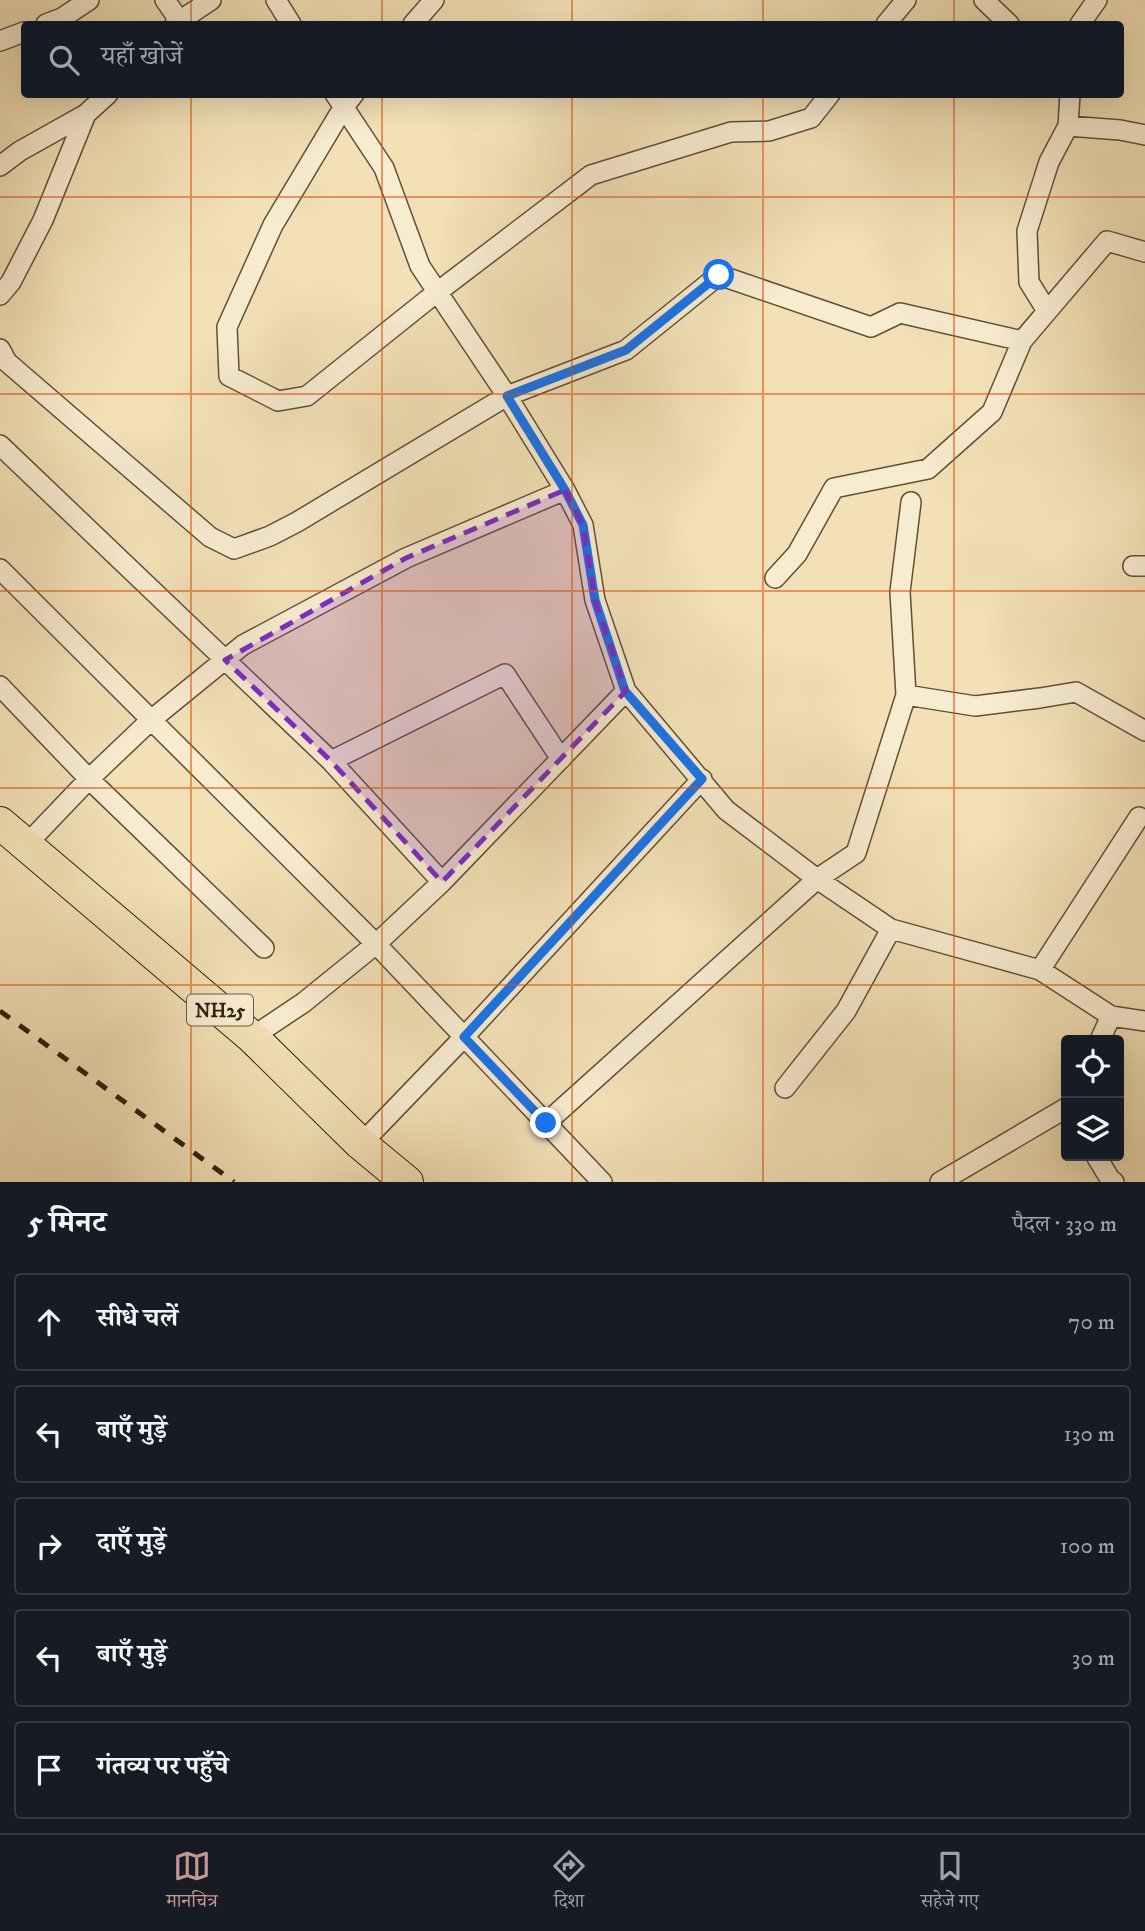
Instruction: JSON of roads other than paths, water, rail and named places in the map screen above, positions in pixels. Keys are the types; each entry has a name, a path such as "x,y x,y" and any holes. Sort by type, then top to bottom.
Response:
{"highway":[{"name":"NH25","path":"0,823 252,1037 361,1144 407,1182"}],"street":[{"path":"54,21 89,0"},
{"path":"165,0 176,21"},
{"path":"179,21 211,0"},
{"path":"276,0 289,21"},
{"path":"416,21 434,0"},
{"path":"888,21 906,0"},
{"path":"984,0 1006,21"},
{"path":"1082,21 1097,0"},
{"path":"0,41 21,33"},
{"path":"0,166 20,151 86,114 104,98"},
{"path":"344,99 273,225 227,327 229,376 278,401 307,396 591,175 731,132 769,131 811,118 827,98"},
{"path":"1047,311 1029,282 1027,231 1049,162 1068,126 1070,98"},
{"path":"344,99 384,168 420,266 507,396 565,490 583,525 595,600 625,691 726,810 817,879 891,929 1040,970 1111,1016 1145,1021"},
{"path":"0,296 11,282 43,220 86,114"},
{"path":"1068,126 1145,135"},
{"path":"0,153 20,151"},
{"path":"775,578 797,554 834,488 928,469 992,412 1023,341 1107,241 1145,252"},
{"path":"0,349 7,362 210,537 234,549 270,536 297,522 507,396 626,350 719,275 871,327 900,313 1023,341"},
{"path":"0,445 331,761 442,882"},
{"path":"26,845 89,779 151,720 243,645 406,558 565,490"},
{"path":"546,1123 817,879 856,853 906,695 900,592 911,502"},
{"path":"0,569 376,944 602,1182"},
{"path":"331,761 505,674 561,759"},
{"path":"0,686 89,779 264,948"},
{"path":"252,1037 303,1003 376,944 442,882 625,691"},
{"path":"906,695 975,706 1076,692 1145,730"},
{"path":"361,1144 464,1037 702,779"},
{"path":"1040,970 1139,817"},
{"path":"785,1088 846,1011 891,929"},
{"path":"1102,1035 1111,1016"},
{"path":"940,1182 1061,1111"},
{"path":"1099,1161 1111,1181"}],"railway":[{"path":"0,1011 234,1182"}]}
